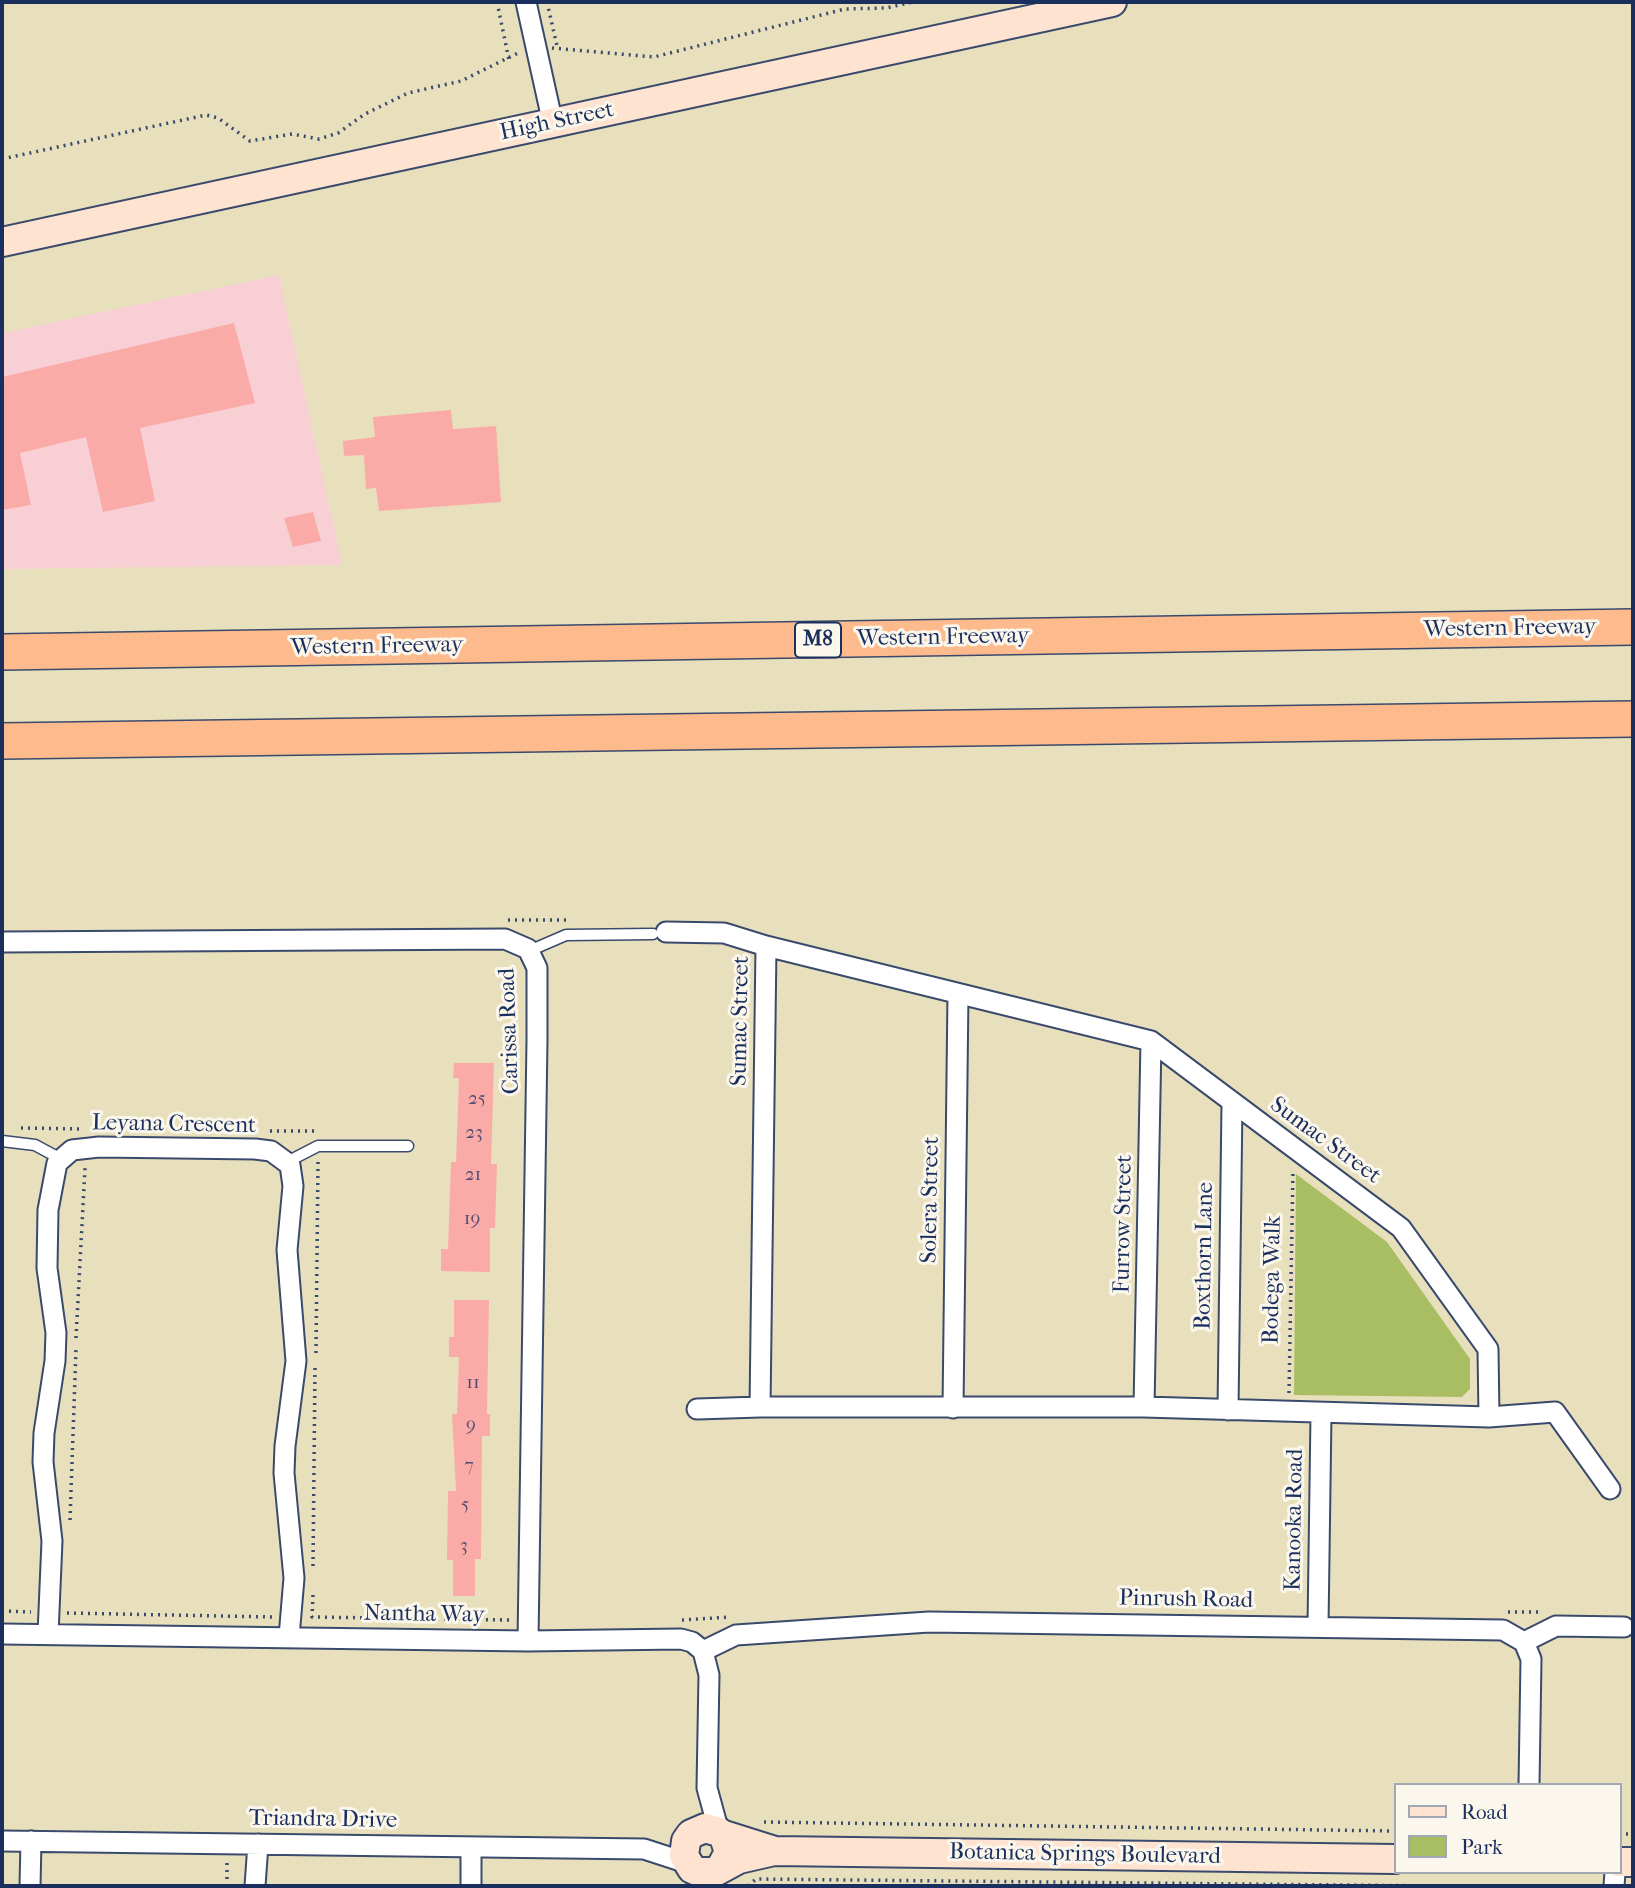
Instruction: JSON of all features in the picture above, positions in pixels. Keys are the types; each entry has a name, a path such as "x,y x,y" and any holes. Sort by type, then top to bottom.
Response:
{"highway":[{"name":"Western Freeway","path":"2,652 1633,627"},
{"path":"2,741 1633,719"}],"main road":[{"name":"High Street","path":"2,242 1112,2"},
{"name":"Botanica Springs Boulevard","path":"705,1858 739,1859 775,1851 1394,1859"}],"street":[{"path":"526,2 553,124"},
{"path":"659,933 724,933 766,946"},
{"name":"Carissa Road","path":"2,942 505,939 517,942 529,951 537,968 537,1040 528,1631"},
{"name":"Sumac Street","path":"760,1407 766,946 1151,1041 1401,1228 1488,1349 1489,1416"},
{"name":"Solera Street","path":"953,1408 958,994"},
{"name":"Furrow Street","path":"1144,1407 1151,1041"},
{"name":"Boxthorn Lane","path":"1228,1410 1232,1103"},
{"name":"Leyana Crescent","path":"61,1159 72,1150 99,1147 255,1149 271,1151 287,1162"},
{"path":"48,1634 58,1613 43,1462 56,1333 46,1240 54,1173 61,1159"},
{"path":"287,1162 293,1175 287,1250 296,1336 285,1473 293,1553 289,1637"},
{"path":"697,1409 1144,1407 1321,1414 1489,1416 1555,1412 1610,1489"},
{"name":"Kanooka Road","path":"1318,1626 1321,1414"},
{"name":"Pinrush Road","path":"703,1651 736,1635 866,1625 1318,1626 1503,1630 1524,1642"},
{"path":"1529,1783 1531,1659 1524,1642 1556,1626 1624,1627"},
{"name":"Nantha Way","path":"2,1634 289,1637 528,1631 681,1639 692,1642 703,1651"},
{"path":"703,1651 709,1675 705,1858"},
{"path":"705,1858 707,1788"},
{"name":"Triandra Drive","path":"2,1841 644,1849 705,1858"},
{"path":"30,1886 32,1842"},
{"path":"256,1886 258,1844"},
{"path":"471,1847 471,1886"}],"lane":[{"path":"529,951 566,935 659,933"},
{"path":"2,1141 35,1145 61,1159"},
{"path":"287,1162 318,1146 408,1146"}],"path":[{"path":"497,2 509,60"},
{"path":"547,2 557,46"},
{"path":"2,159 206,115 218,118"},
{"path":"313,1576 318,1131"},
{"path":"69,1531 81,1192 86,1163 98,1160 99,1147"},
{"name":"Bodega Walk","path":"1289,1413 1293,1147"},
{"path":"312,1617 313,1590"},
{"path":"58,1613 67,1599"},
{"path":"2,1611 312,1617 528,1631"},
{"path":"1506,1612 1546,1612"},
{"path":"673,1620 732,1617"},
{"path":"755,1822 1394,1831"},
{"path":"748,1886 755,1879 1440,1886"}],"shaded area":[{"path":"279,275 342,565 2,569 2,333"}],"green space":[{"path":"1296,1174 1387,1242 1470,1359 1470,1389 1462,1397 1294,1395"}],"building":[{"path":"234,323 255,403 140,428 155,501 103,512 86,437 20,453 31,505 2,510 2,377"},
{"path":"451,410 453,429 496,426 501,502 379,511 376,488 366,489 364,455 344,456 343,441 375,437 373,417"},
{"path":"313,512 321,541 293,547 284,518"},
{"path":"454,1063 494,1063 491,1164 497,1164 495,1228 490,1228 490,1272 441,1271 441,1249 448,1249 451,1162 456,1162 459,1078 453,1078"},
{"path":"454,1300 489,1300 487,1414 490,1414 490,1436 482,1436 481,1559 475,1559 475,1596 453,1596 453,1560 447,1560 448,1491 456,1491 452,1414 457,1414 459,1357 449,1357 449,1337 454,1337"}]}
